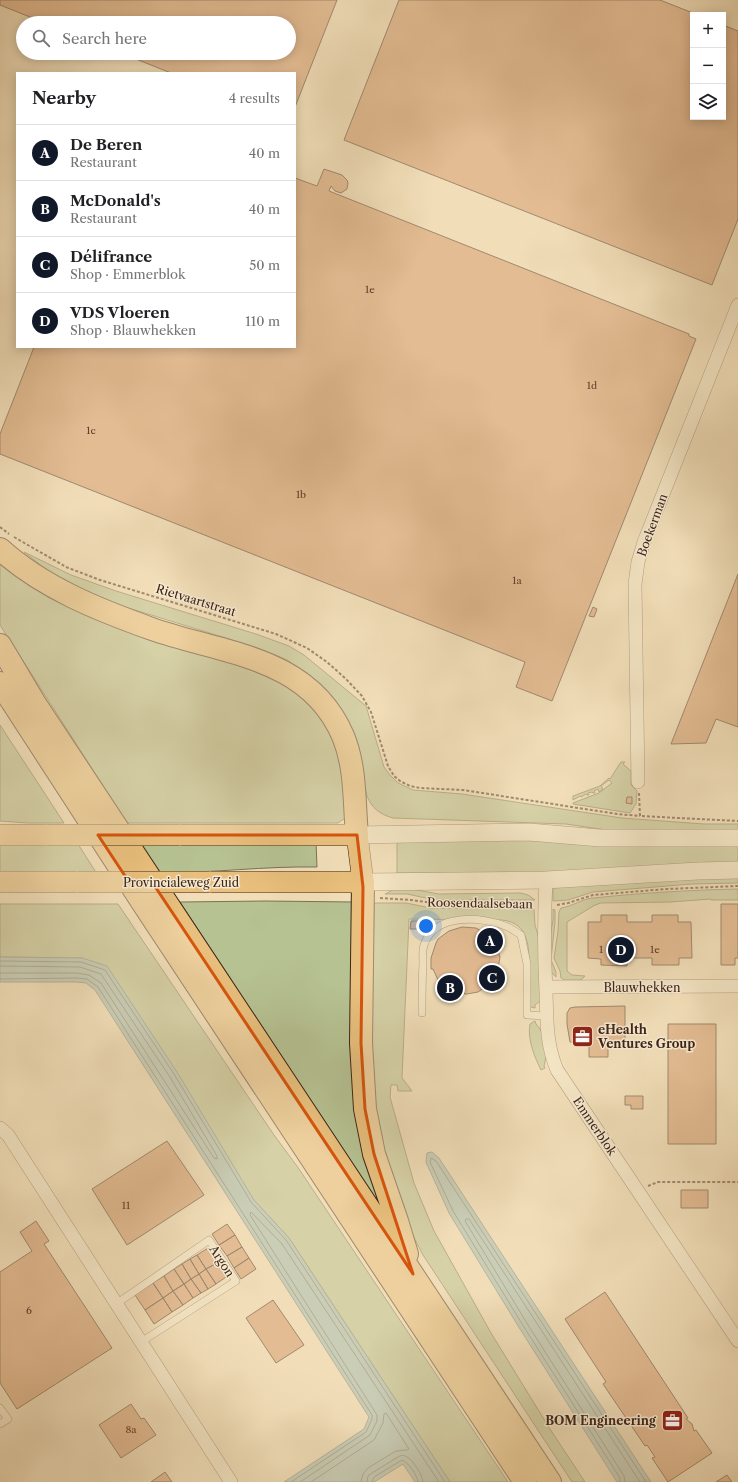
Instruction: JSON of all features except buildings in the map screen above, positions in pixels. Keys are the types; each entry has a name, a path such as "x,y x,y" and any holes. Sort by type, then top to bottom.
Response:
{"highway":[{"path":"0,549 28,571 51,585 96,608 154,629 256,658 284,672 302,684 318,698 331,714 343,736 352,764 357,835"},
{"path":"0,645 34,702 550,1482"},
{"path":"0,684 6,700 525,1482"},
{"path":"363,890 361,1043 365,1109 374,1154 397,1221 412,1274"}],"main road":[{"path":"0,835 357,835 363,890"},
{"name":"Provincialeweg Zuid","path":"0,882 209,882 363,890"}],"street":[{"name":"Boekerman","path":"638,782 635,584 638,562 644,542 738,305"},
{"path":"357,835 396,833 529,832 600,838 738,838"},
{"name":"Roosendaalsebaan","path":"363,890 395,882 546,880 738,870"},
{"name":"Emmerblok","path":"546,880 544,904 544,953 547,1031 549,1045 557,1070 738,1341"},
{"name":"Blauwhekken","path":"546,987 738,986"},
{"path":"0,1128 8,1134 231,1482"}],"lane":[{"path":"422,1013 423,946 432,930 441,925 451,921 472,919 497,923 509,927 521,935 527,964 527,1016 547,1016"},
{"name":"Argon","path":"116,1304 209,1240 236,1281 141,1342"},
{"path":"0,1408 8,1420 0,1424"}],"path":[{"name":"Rietvaartstraat","path":"0,527 12,537 66,567 100,580 292,640 307,648 327,662 362,696 371,712 388,766 394,776 410,786 420,788 463,790 617,814 738,821"},
{"path":"638,782 640,816"},
{"name":"Roosendaalsebaan","path":"363,890 405,899 441,904 544,904 568,903 593,895 667,889 738,886"},
{"path":"639,1192 658,1182 738,1182"}],"highlighted area":[{"path":"98,835 357,835 363,887 361,1043 365,1109 374,1154 413,1274 152,882 129,882"}],"green space":[{"path":"24,552 71,575 116,591 256,634 289,646 304,655 366,706 384,767 398,783 413,790 462,794 622,818 704,824 738,824 738,833 627,833 566,824 393,818 380,812 371,804 367,796 352,730 341,709 324,688 307,673 287,660 252,646 122,606 83,591 52,574"},
{"path":"0,558 291,683 319,713 330,729 335,741 339,753 343,778 345,818 338,823 127,823 0,625"},
{"path":"0,725 64,823 0,821"},
{"path":"621,762 625,762 623,764 631,771 631,785 637,791 636,804 630,813 573,804 599,793 612,783 609,780 601,786 603,789 599,792 598,789 594,791 595,793 588,793 589,795 586,794 573,800 573,796 600,786 609,778 610,779"},
{"path":"397,840 504,840 738,845 738,864 596,872 397,873"},
{"path":"316,842 317,867 160,873 141,844"},
{"path":"0,844 78,844 97,874 0,874"},
{"path":"738,876 738,883 692,884 593,892 568,900 553,901 553,886"},
{"path":"397,888 406,888 439,894 521,893 528,895 535,900 435,900 407,894 385,894"},
{"path":"738,889 738,900 711,899 670,902 601,903 595,905 567,922 567,971 572,975 585,976 581,980 565,980 561,978 560,971 554,958 559,912 561,908 593,898 666,892"},
{"path":"180,902 355,902 385,1213"},
{"path":"375,903 406,903 431,908 534,909 535,925 540,942 541,1000 535,1005 535,1008 531,1007 530,1004 528,945 523,931 518,926 511,922 502,920 409,919 402,1078 412,1091 398,1091 397,1085 391,1085 390,1097 414,1183 434,1231 491,1333 550,1429 585,1482 572,1482 423,1255 406,1222 396,1198 371,1099"},
{"path":"0,904 118,904 274,1135 299,1169 508,1482 450,1482 289,1238 254,1200 82,958 0,957"},
{"path":"553,909 555,910 555,922 551,960 556,972 556,977 550,971 549,942 553,920"},
{"path":"535,1021 544,1038 546,1049 545,1068 541,1070 534,1054 529,1030 530,1024"}],"water":[{"path":"0,957 82,958 107,966 177,1072 254,1200 289,1238 450,1482 415,1482 403,1464 374,1482 284,1482 364,1429 369,1417 95,990 86,983 76,982 0,982"},
{"path":"432,1152 439,1158 651,1482 617,1482 520,1329 449,1213 426,1162 427,1153"}],"place":[{"name":"De Beren","path":"490,941"},
{"name":"VDS Vloeren","path":"621,950"},
{"name":"Délifrance","path":"492,978"},
{"name":"McDonald's","path":"450,988"},
{"name":"eHealth Ventures Group","path":"582,1036"},
{"name":"BOM Engineering","path":"672,1420"}]}
